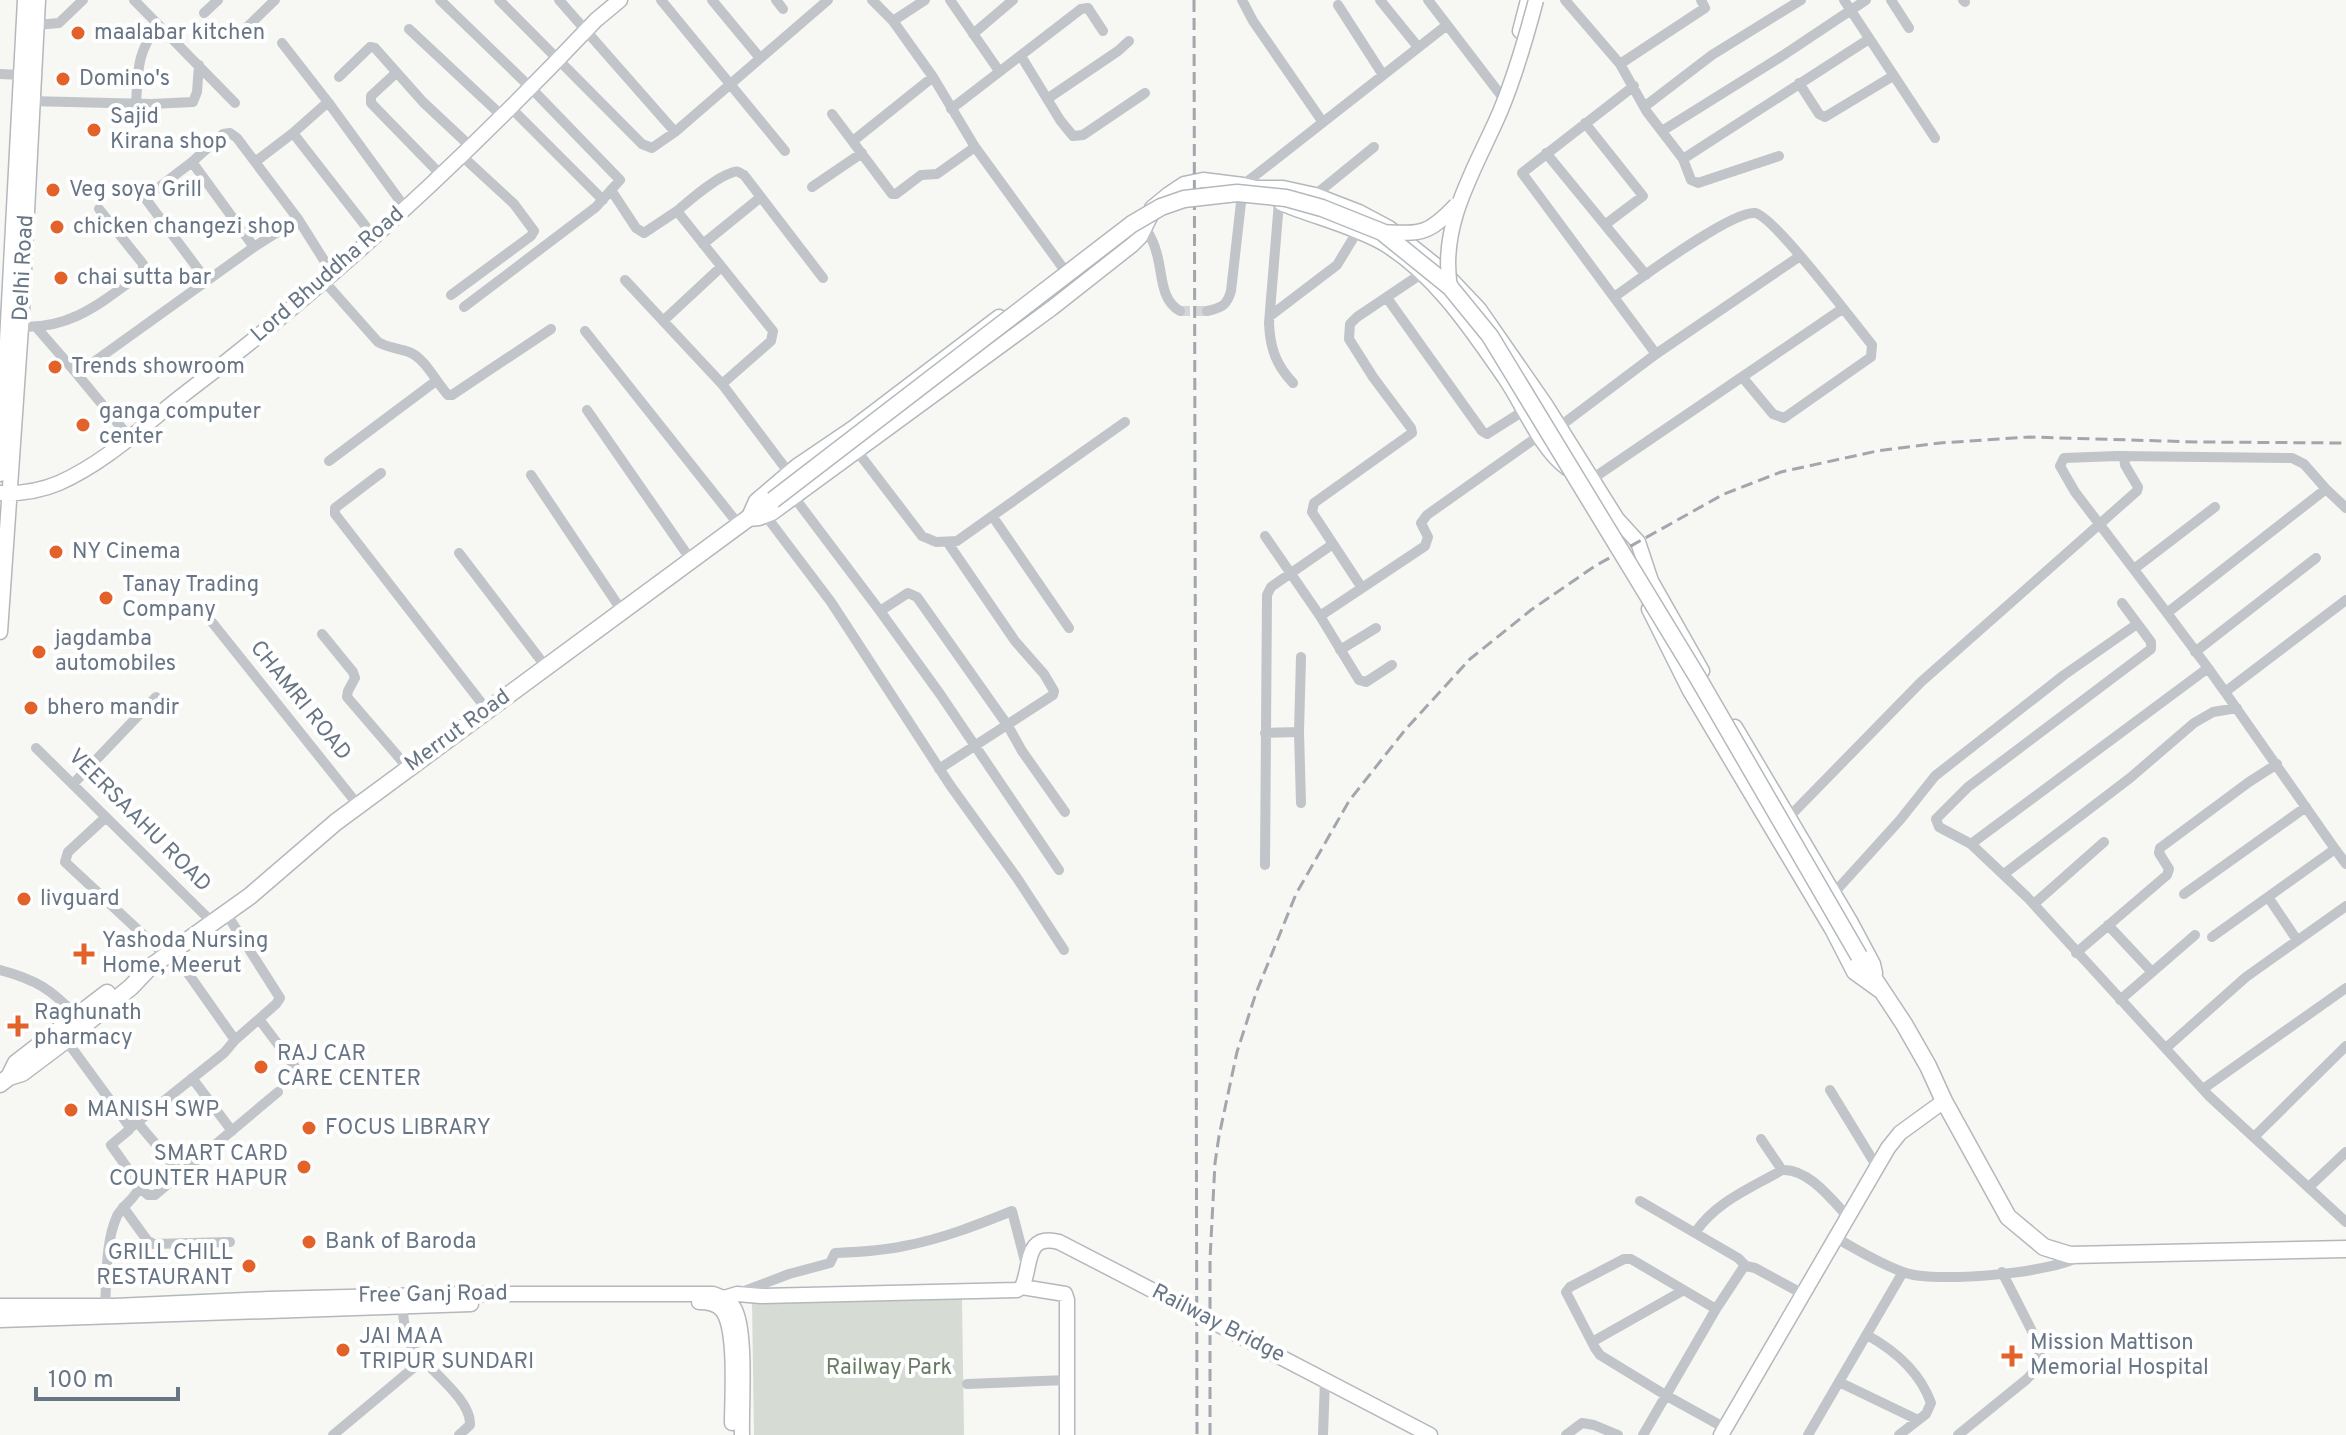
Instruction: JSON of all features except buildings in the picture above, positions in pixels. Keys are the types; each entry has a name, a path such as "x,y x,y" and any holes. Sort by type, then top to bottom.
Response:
{"main road":[{"name":"Merrut Road","path":"4,1080 16,1063 125,978 149,968 219,918 358,805 773,500 1132,224 1161,207 1200,196 1237,193 1286,198 1353,219 1382,232 1450,287 1490,336 1698,678 1879,990 1904,1024 2008,1217 2044,1247 2070,1255 2346,1249"},
{"name":"Merrut Road","path":"4,1080 22,1073 66,1040 131,987 149,968"}],"street":[{"name":"Delhi Road","path":"25,0 21,75 26,101"},
{"name":"Delhi Road","path":"0,632 3,474 26,101 38,0"},
{"path":"36,25 59,23 83,0"},
{"path":"134,0 235,103"},
{"path":"204,13 218,0"},
{"path":"243,31 275,0"},
{"path":"440,0 530,87 620,182 603,200 464,307"},
{"path":"449,10 459,0"},
{"path":"499,0 648,148 655,147 675,132 828,0"},
{"path":"559,0 675,132"},
{"name":"Lord Bhuddha Road","path":"5,493 33,491 58,483 97,462 240,351 442,176 620,0"},
{"path":"661,0 785,151"},
{"path":"712,0 760,58"},
{"path":"776,0 783,9"},
{"path":"872,0 893,21 933,77 975,147 1063,268"},
{"path":"893,21 925,0"},
{"path":"950,0 999,71"},
{"path":"973,34 1013,0"},
{"path":"1242,0 1253,21 1322,121"},
{"path":"1380,0 1418,47"},
{"path":"1428,0 1500,94"},
{"path":"1362,588 1312,512 1314,503 1412,433 1349,339 1350,324 1424,276 1434,263 1474,184 1507,105 1543,0"},
{"path":"1565,0 1620,64 1644,107 1683,159 1691,180 1698,183 1779,156"},
{"path":"1620,64 1705,8 1701,0"},
{"path":"1662,131 1779,58 1847,5 1866,0"},
{"path":"1891,0 1909,28"},
{"path":"1644,107 1712,55 1798,1"},
{"path":"1402,259 1430,233 1456,198 1469,173 1500,94 1527,2"},
{"path":"1450,287 1450,237 1457,205 1501,110 1526,39 1527,2"},
{"path":"1338,5 1383,75"},
{"path":"1847,5 1935,138"},
{"path":"951,109 1085,7 1103,31"},
{"path":"136,104 141,53 146,40 158,25"},
{"path":"1207,311 1220,309 1227,303 1250,186 1322,121 1447,25"},
{"path":"409,29 603,200"},
{"path":"1683,159 1869,39"},
{"path":"1047,99 1129,41"},
{"path":"282,43 406,209"},
{"path":"339,77 370,47 379,53 534,230 531,236 451,295"},
{"path":"1021,56 1068,133 1078,137 1145,93"},
{"path":"26,101 193,102 199,65"},
{"path":"396,73 371,96 371,103 442,176"},
{"path":"0,74 21,75"},
{"path":"1799,83 1819,114 1825,117 1893,76"},
{"path":"853,141 933,77"},
{"path":"1634,86 1523,171 1522,175 1656,354"},
{"path":"255,162 328,102"},
{"path":"832,114 889,192 894,194 921,175 937,174 975,147"},
{"path":"1585,123 1643,196 1606,224"},
{"path":"207,281 145,198 223,134 230,133 298,219 328,276 378,342 418,358 448,395 551,329"},
{"path":"293,133 374,237"},
{"path":"1315,195 1374,147"},
{"path":"812,187 862,153"},
{"path":"1546,153 1646,275"},
{"path":"192,162 254,247"},
{"path":"611,190 636,228 644,233 732,172 738,172 744,175 823,278"},
{"path":"743,522 756,501 789,473 1063,268 1132,218 1155,207 1176,189 1203,180 1283,188 1315,195 1359,212 1389,228 1434,263 1479,309 1511,353 1617,519 1638,542 1651,581 1873,964 1879,990"},
{"path":"1250,186 1279,202 1383,243 1424,276 1459,313 1558,462 1592,478"},
{"path":"703,244 761,197"},
{"path":"1279,202 1270,316 1272,351 1293,383"},
{"path":"1382,232 1427,231 1457,205"},
{"path":"743,522 766,516 794,497 1052,308 1132,245 1140,237 1155,207"},
{"path":"14,326 37,328 74,319 143,272 143,264 99,209"},
{"path":"677,211 773,331 771,341 722,384"},
{"path":"1614,297 1718,227 1746,214 1756,213 1766,218 1872,345 1871,357 1788,417 1773,414 1743,378"},
{"path":"77,374 298,219"},
{"path":"1145,227 1157,251 1161,278 1169,301 1180,311"},
{"path":"1270,316 1337,265 1357,232"},
{"path":"531,236 545,246"},
{"path":"1559,427 1656,354 1800,256"},
{"path":"663,321 720,268"},
{"path":"625,280 722,384 789,473"},
{"path":"1387,298 1482,431 1487,434 1496,430 1525,410"},
{"path":"1592,478 1842,309"},
{"path":"37,328 130,438"},
{"path":"585,331 743,522"},
{"path":"329,461 436,381"},
{"path":"587,410 691,560"},
{"path":"857,451 922,536 948,543 957,541 993,517 1125,422"},
{"path":"1320,616 1425,546 1428,537 1421,523 1427,515 1540,435"},
{"path":"2346,508 2304,464 2292,458 2068,456 2060,461 2075,492 2208,668 2346,864"},
{"path":"1788,818 1921,682 2137,491 2124,456"},
{"path":"381,473 335,508 335,514 487,710"},
{"path":"531,475 622,611"},
{"path":"2167,613 2326,489"},
{"path":"794,497 880,611 1059,870"},
{"path":"2134,569 2215,507"},
{"path":"766,516 831,602 939,769 1064,950"},
{"path":"993,517 1069,628"},
{"path":"1265,536 1320,616 1355,676 1366,682 1392,665"},
{"path":"939,769 1053,695 1053,688 1015,641 948,543"},
{"path":"1265,865 1267,595 1271,587 1333,544"},
{"path":"459,553 546,667"},
{"path":"2195,652 2316,558"},
{"path":"1651,581 1647,590 1649,608 1690,691 1833,931 1854,972 1879,990"},
{"path":"880,611 908,593 917,597 1065,812"},
{"path":"2225,692 2346,600"},
{"path":"2122,603 2151,642 2151,649 1968,787 1936,819 1939,827 1971,844 2004,874 2203,1089 2346,1222"},
{"name":"CHAMRI ROAD","path":"211,621 358,805"},
{"path":"1833,894 1935,776 2064,675 2137,624"},
{"path":"1340,650 1376,628"},
{"path":"322,634 353,672 355,678 347,697 408,768"},
{"path":"1301,657 1301,803"},
{"path":"1971,844 2208,668"},
{"path":"73,784 156,697"},
{"path":"2004,874 2130,778 2200,718 2213,712 2237,708"},
{"path":"1265,733 1299,732"},
{"name":"VEERSAAHU ROAD","path":"36,748 106,817 219,918 253,957 280,994 276,1004 259,1019"},
{"path":"2076,953 2167,875 2169,869 2159,853 2160,848 2277,764"},
{"path":"2184,894 2306,807"},
{"path":"106,817 68,852 65,862 170,954 235,1040"},
{"path":"2034,904 2104,842"},
{"path":"2212,937 2335,849"},
{"path":"2268,897 2297,940"},
{"path":"2166,1048 2246,977 2346,906"},
{"path":"2108,925 2152,972"},
{"path":"2120,1000 2195,935"},
{"path":"0,970 37,982 59,997 77,1017"},
{"path":"2203,1089 2346,988"},
{"path":"278,1092 155,1195 148,1195 140,1188 111,1145 224,1053 259,1019 304,1079"},
{"path":"66,1040 133,1125 181,1174"},
{"path":"2255,1136 2346,1046"},
{"path":"192,1078 232,1131"},
{"path":"1830,1090 1877,1167"},
{"path":"1716,1309 1631,1259 1624,1259 1566,1292 1600,1355 1723,1431 1888,1148 1900,1133 1944,1101"},
{"path":"1761,1139 1782,1170"},
{"path":"2309,1187 2346,1152"},
{"path":"1695,1233 1715,1209 1782,1170 1792,1170 1810,1181 1848,1217"},
{"path":"105,1306 109,1242 114,1224 123,1207 140,1188"},
{"path":"1640,1201 1738,1258 1746,1266 1803,1294"},
{"path":"123,1207 153,1244 230,1242"},
{"path":"742,1435 740,1331 731,1296 789,1274 832,1263 835,1253 919,1243 1012,1211 1027,1267 1022,1287"},
{"path":"1836,1238 1903,1272 1931,1277 2059,1265 2081,1255"},
{"name":"Railway Bridge","path":"1027,1267 1036,1245 1048,1239 1059,1242 1430,1435"},
{"path":"1643,1435 1716,1309 1746,1266"},
{"path":"1813,1433 1903,1272"},
{"path":"1958,1435 1972,1431 2027,1379 2036,1369 2041,1355 2002,1272"},
{"name":"Free Ganj Road","path":"0,1306 105,1306 515,1294 761,1296 1017,1290 1022,1287 1065,1294 1067,1380"},
{"path":"1592,1342 1684,1290"},
{"path":"0,1320 402,1306 707,1302 720,1308 725,1315 731,1341 732,1435"},
{"path":"402,1306 409,1341 452,1390 469,1415 470,1425 459,1435"},
{"path":"1867,1335 1902,1359 1929,1397 1930,1410 1899,1435"},
{"path":"333,1435 424,1359"},
{"path":"1319,1377 1323,1435"},
{"path":"967,1384 1067,1380 1067,1435"},
{"path":"1839,1382 1918,1420"},
{"path":"1566,1435 1582,1423 1618,1435"}],"green space":[{"name":"Railway Park","path":"962,1299 964,1435 754,1435 752,1303"}],"tunnel":[{"path":"1180,311 1207,311"}],"railway":[{"path":"1194,0 1197,1435"},
{"path":"1210,1435 1210,1259 1215,1163 1237,1052 1256,993 1296,894 1349,801 1405,730 1470,659 1531,610 1595,566 1724,494 1781,472 1877,451 2029,437 2346,443"}],"place":[{"name":"maalabar kitchen","path":"78,33"},
{"name":"Domino's","path":"63,79"},
{"name":"Sajid Kirana shop","path":"94,130"},
{"name":"Veg soya Grill","path":"53,190"},
{"name":"chicken changezi shop","path":"57,227"},
{"name":"chai sutta bar","path":"61,278"},
{"name":"Trends showroom","path":"55,367"},
{"name":"ganga computer center","path":"83,425"},
{"name":"NY Cinema","path":"56,552"},
{"name":"Tanay Trading Company","path":"106,598"},
{"name":"jagdamba automobiles","path":"39,652"},
{"name":"bhero mandir","path":"31,708"},
{"name":"livguard","path":"24,899"},
{"name":"Yashoda Nursing Home, Meerut","path":"84,954"},
{"name":"Raghunath pharmacy","path":"18,1026"},
{"name":"RAJ CAR CARE CENTER","path":"261,1067"},
{"name":"MANISH SWP","path":"71,1110"},
{"name":"FOCUS LIBRARY","path":"309,1128"},
{"name":"SMART CARD COUNTER HAPUR","path":"304,1167"},
{"name":"Bank of Baroda","path":"309,1242"},
{"name":"GRILL CHILL RESTAURANT","path":"249,1266"},
{"name":"JAI MAA TRIPUR SUNDARI","path":"343,1350"},
{"name":"Mission Mattison Memorial Hospital","path":"2012,1356"}]}
